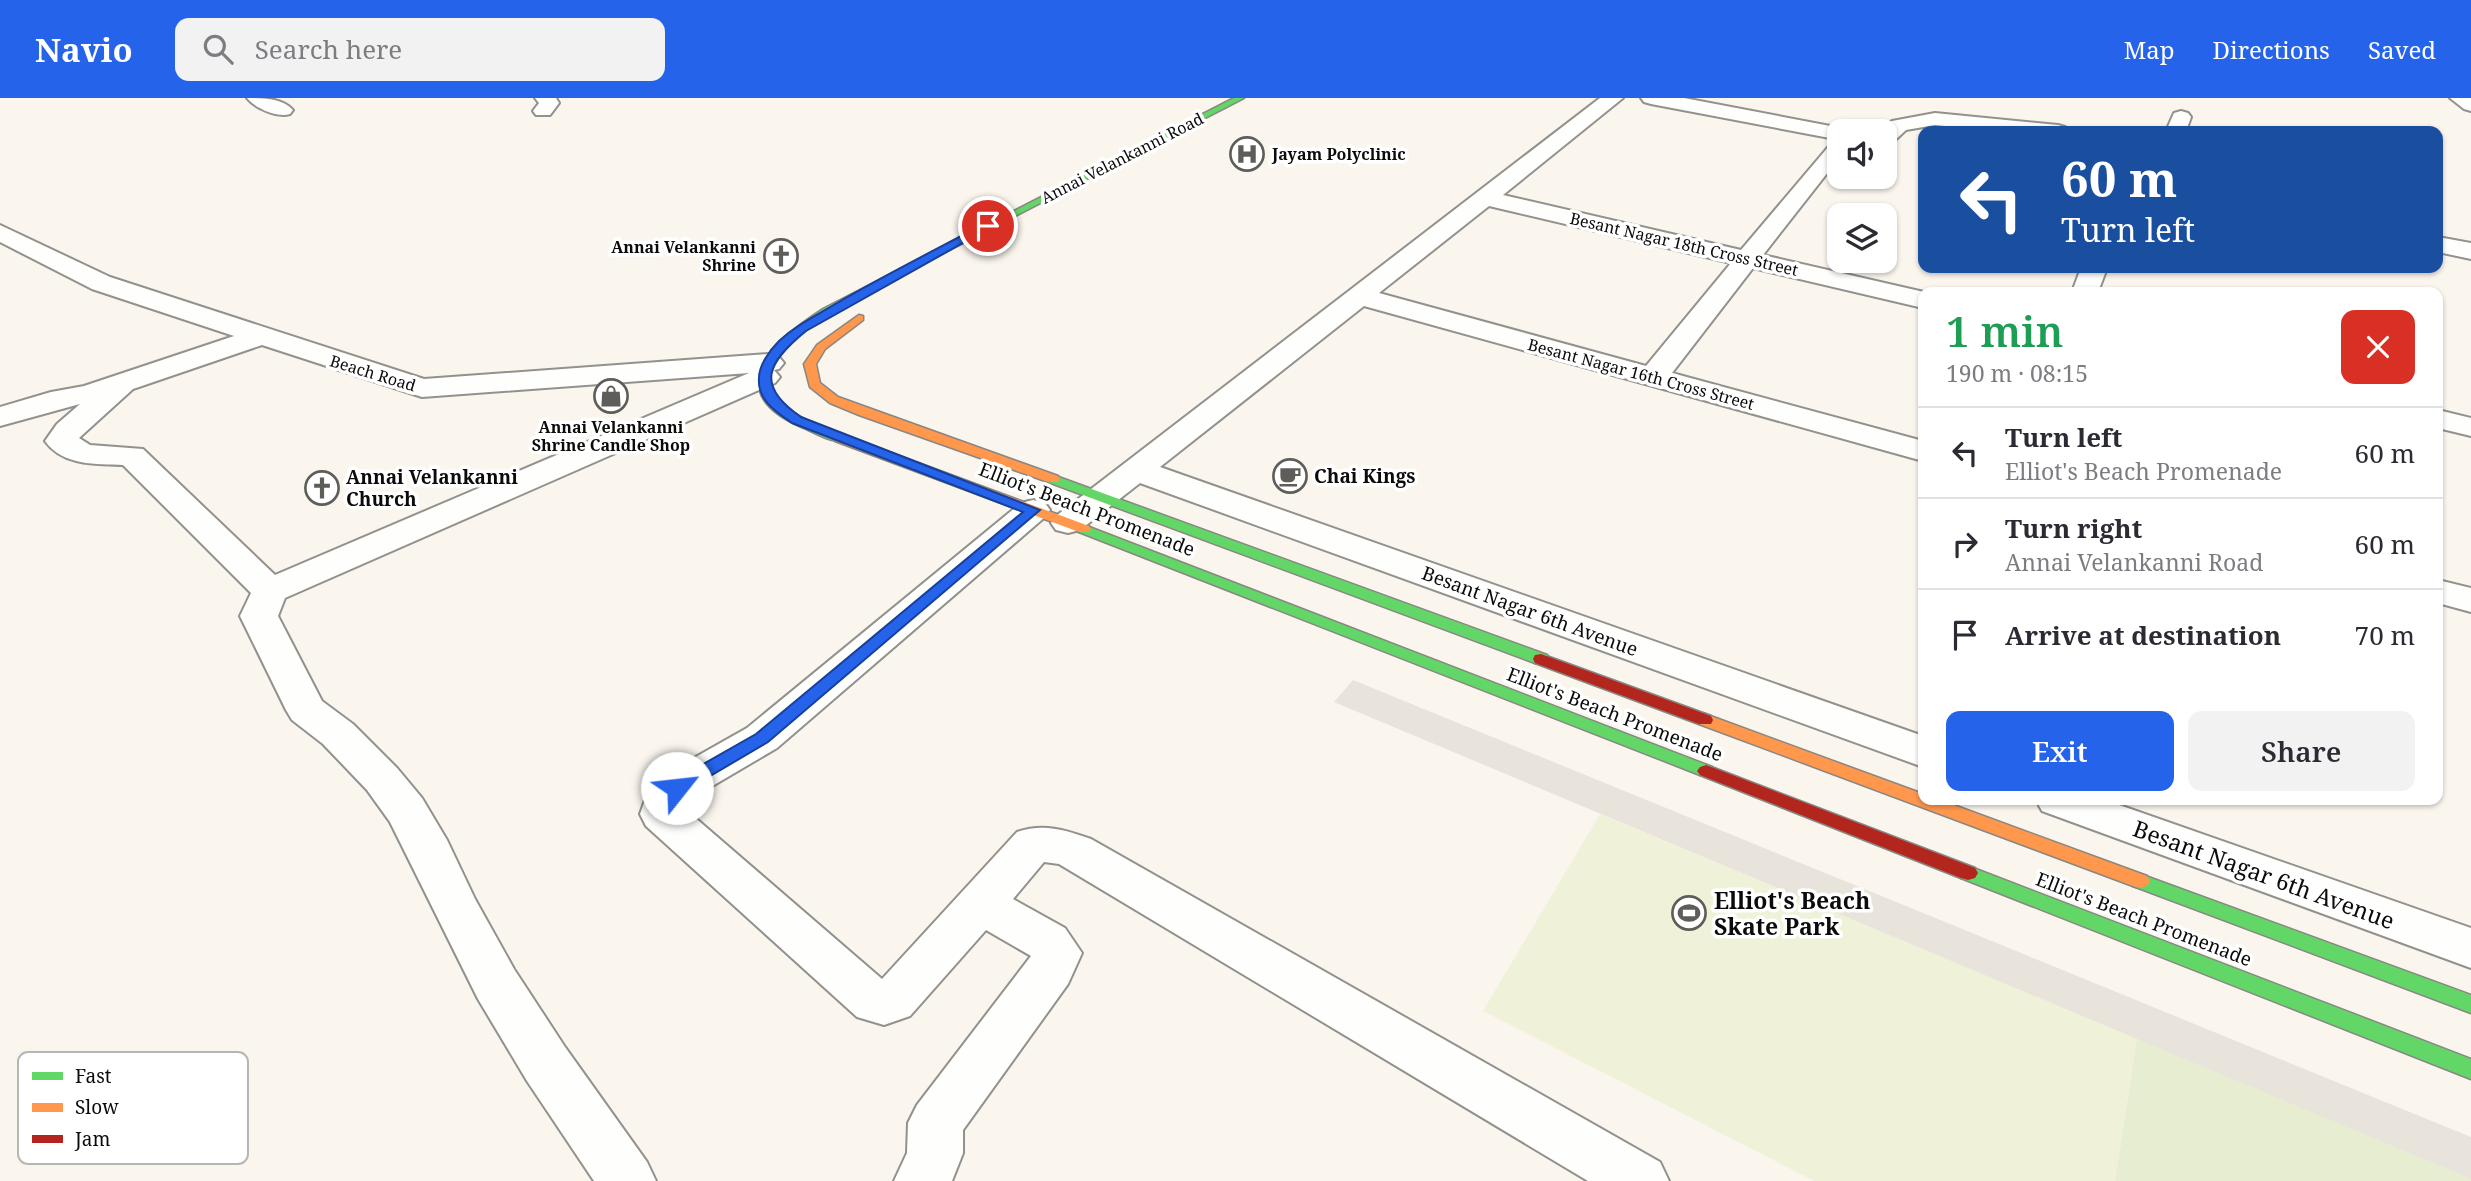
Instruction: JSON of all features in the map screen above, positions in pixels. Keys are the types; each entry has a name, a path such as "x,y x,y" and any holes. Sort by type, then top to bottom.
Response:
{"street":[{"path":"257,98 283,110"},
{"name":"Annai Velankanni Road","path":"767,370 782,345 802,328 861,294 1008,215 1240,98"},
{"name":"Annai Velankanni Road","path":"960,259 1258,98"},
{"path":"1613,98 1102,497 1051,517 762,738 677,788 665,800 662,814 877,1004 896,999 1033,844 1055,845 1075,851 1640,1181"},
{"path":"1651,98 1827,131"},
{"path":"2460,98 2471,105"},
{"path":"1897,127 1935,120 2002,126"},
{"path":"1897,142 1910,146"},
{"path":"1653,377 1827,159"},
{"name":"Besant Nagar 18th Cross Street","path":"1485,198 1918,299"},
{"path":"1008,215 1028,220"},
{"name":"Beach Road","path":"0,232 100,283 258,337 422,388 767,370"},
{"path":"2443,246 2471,251"},
{"name":"Besant Nagar 16th Cross Street","path":"1359,296 1918,450"},
{"name":"Elliot's Beach Promenade","path":"872,310 821,347 810,364 814,384 834,400 1918,799"},
{"path":"0,417 122,383 258,337"},
{"path":"627,1181 546,1064 496,984 454,905 424,840 406,810 382,779 338,734 306,710 259,616 270,592 767,370"},
{"name":"Elliot's Beach Promenade","path":"767,370 767,391 776,406 796,420 2471,1069"},
{"path":"122,383 68,430 61,441 83,454 132,456 270,592"},
{"path":"2443,420 2471,427"},
{"name":"Besant Nagar 6th Avenue","path":"1136,470 1918,750"},
{"path":"2443,592 2471,600"},
{"name":"Elliot's Beach Promenade","path":"1934,805 2471,1004"},
{"name":"Besant Nagar 6th Avenue","path":"2072,805 2471,947"},
{"path":"923,1181 935,1153 936,1123 1050,969 1057,953 1048,942 981,903"}],"green space":[{"name":"Elliot's Beach Skate Park","path":"1600,814 2137,1038 2115,1181 1814,1181 1483,1011"},
{"path":"2137,1038 2471,1179 2471,1181 2115,1181"}],"shaded area":[{"path":"1353,680 2471,1137 2471,1179 1334,702"}],"traffic: fast":[{"path":"840,438 803,424 771,400 766,388 766,369 776,351 790,337 826,311 860,292 1240,98"},
{"path":"1053,479 1541,659"},
{"path":"1084,529 1706,771"},
{"path":"1968,873 2471,1069"},
{"path":"2140,881 2471,1004"}],"traffic: slow":[{"path":"859,318 821,347 810,364 814,384 834,400 863,412 1053,479"},
{"path":"840,438 1084,529"},
{"path":"1705,720 1918,799"},
{"path":"1935,805 2140,881"}],"traffic: jam":[{"path":"1541,659 1705,720"},
{"path":"1706,771 1968,873"}],"place":[{"name":"Jayam Polyclinic","path":"1247,154"},
{"name":"Annai Velankanni Shrine","path":"781,256"},
{"name":"Annai Velankanni Shrine Candle Shop","path":"611,396"},
{"name":"Chai Kings","path":"1290,476"},
{"name":"Annai Velankanni Church","path":"322,488"},
{"name":"Elliot's Beach Skate Park","path":"1689,913"}],"route":[{"path":"677,788 762,738 1033,510 796,420 776,406 767,391 765,377 769,363 782,345 802,328 988,226"}]}
